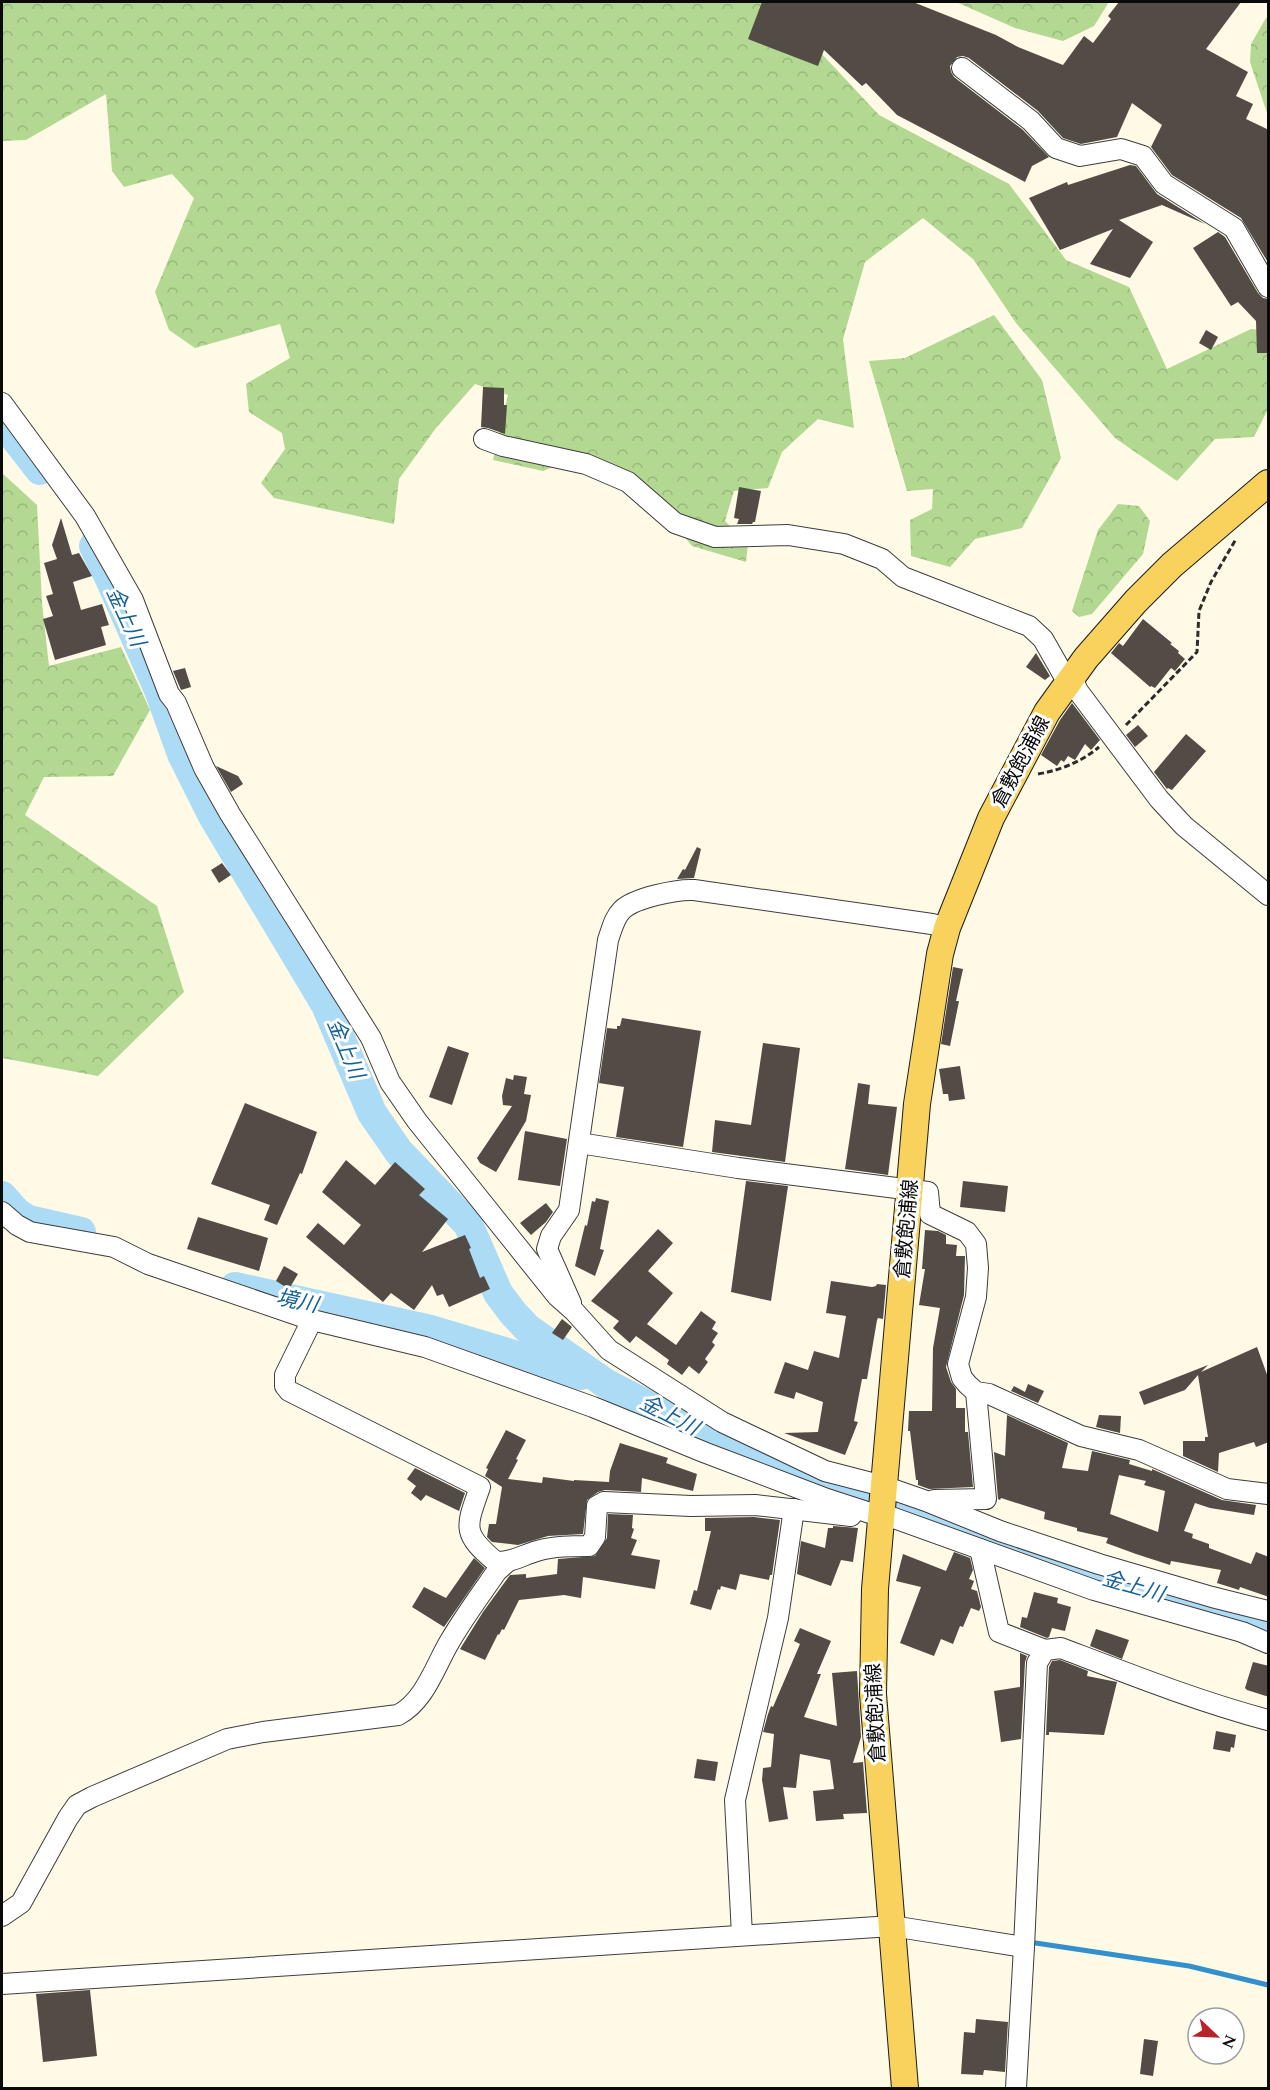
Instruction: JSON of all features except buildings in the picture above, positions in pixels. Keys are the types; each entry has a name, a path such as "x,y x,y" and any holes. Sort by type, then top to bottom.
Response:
{"main road":[{"name":"倉敷飽浦線","path":"905,2088 873,1694 875,1513 883,1486 917,1104 934,986 947,928 991,818 1047,712 1070,680 1105,637 1172,565 1269,483"}],"street":[{"path":"962,68 1031,121 1056,148 1080,156 1121,149 1143,156 1164,184 1234,228 1269,286"},
{"path":"2,403 85,516 133,600 169,693 176,703 204,768 230,814 371,1038 390,1082 417,1121 549,1287 609,1350 722,1422 825,1471 883,1486 1000,1531 1099,1564 1269,1611"},
{"path":"484,440 586,464 628,482 675,523 715,537 788,535 844,544 882,560 903,577 1029,626 1042,639 1160,800 1184,826 1269,895"},
{"path":"574,1311 547,1249 551,1236 569,1210 608,940 617,916 624,908 663,893 694,890 947,928"},
{"path":"579,1143 928,1192 930,1214 967,1232 976,1244 978,1268 976,1297 958,1364 962,1378 976,1392 989,1394 1081,1436 1139,1450 1227,1489 1269,1494"},
{"path":"2,1212 17,1225 30,1232 114,1247 148,1264 312,1320 436,1351 593,1407 706,1454 827,1499 875,1513 1094,1590 1242,1632 1269,1643"},
{"path":"312,1320 285,1375 285,1386 289,1391 480,1487 469,1519 468,1527 471,1536 496,1562 506,1563"},
{"path":"926,1501 986,1499 976,1392"},
{"path":"2,1916 21,1903 77,1805 227,1739 263,1732 398,1715 408,1710 417,1701 451,1639 497,1571 506,1563 537,1551 562,1546 589,1546 595,1538 597,1506 604,1502 691,1506 754,1504 861,1517 875,1513"},
{"path":"742,1935 735,1800 778,1618 794,1509"},
{"path":"980,1549 999,1632 1045,1650 1061,1648 1182,1694 1269,1720"},
{"path":"1016,2088 1036,1663 1045,1650"},
{"path":"2,1984 892,1926 1024,1947"}],"path":[{"path":"1011,778 1056,771 1087,757 1113,737 1197,652 1198,611 1211,582 1239,535"}],"green space":[{"path":"2,2 821,2 806,37 879,115 1009,184 1066,260 1129,287 1167,369 1251,329 1268,330 1268,409 1254,437 1215,439 1177,481 1115,438 1016,323 973,259 923,218 865,262 843,339 854,428 818,419 782,452 768,488 734,491 725,521 748,544 746,562 692,546 634,476 582,455 543,471 493,460 508,395 475,384 436,428 399,479 394,524 274,498 261,483 285,449 282,433 249,412 246,384 290,358 280,324 195,348 169,330 155,292 194,198 172,174 124,187 112,171 106,94 26,140 2,141"},
{"path":"956,2 1109,2 1094,26 1063,41 1015,28"},
{"path":"1268,18 1268,116 1250,62 1251,44"},
{"path":"994,315 1042,380 1061,458 1022,528 975,539 950,567 911,556 910,520 932,509 933,489 907,491 869,361 905,358"},
{"path":"2,473 37,505 42,603 49,666 121,647 150,710 113,776 44,777 25,815 157,906 184,992 98,1076 2,1058"},
{"path":"1118,504 1139,506 1150,521 1143,554 1092,614 1079,617 1072,611 1098,530"}],"waterway":[{"name":"金上川","path":"2,421 40,470"},
{"name":"金上川","path":"94,546 159,690 182,754 213,816 326,1005 372,1113 399,1152 468,1224 498,1293 513,1313 527,1328 605,1383 711,1438 828,1484 869,1495"},
{"name":"境川","path":"2,1196 17,1213 28,1220 81,1232"},
{"name":"境川","path":"235,1287 431,1330 581,1375"},
{"name":"金上川","path":"900,1504 999,1544 1093,1576 1268,1626"},
{"path":"1029,1942 1189,1966 1268,1985"}]}
